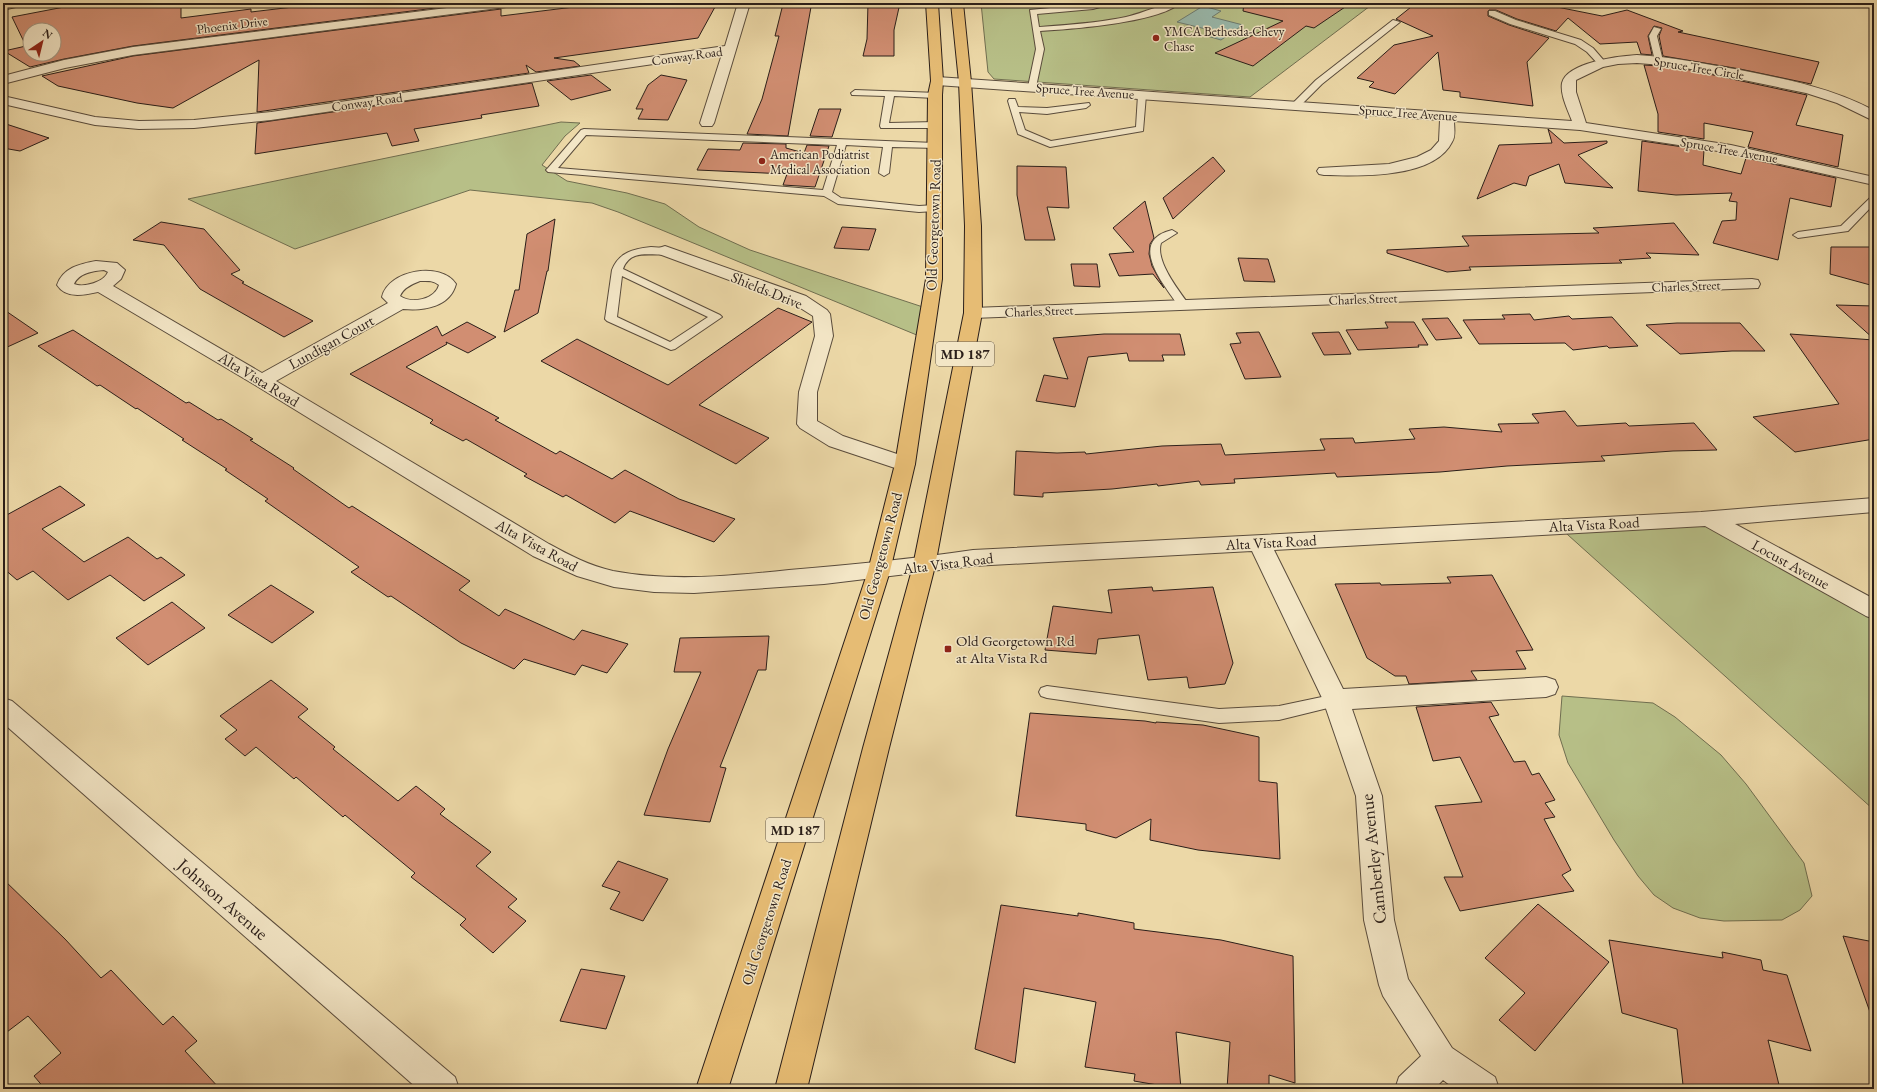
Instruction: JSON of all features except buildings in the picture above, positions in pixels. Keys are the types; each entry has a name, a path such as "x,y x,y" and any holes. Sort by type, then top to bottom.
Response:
{"main road":[{"name":"Old Georgetown Road","path":"712,1089 879,571 905,464 934,279 936,88 932,3"},
{"name":"MD 187","path":"791,1089 878,740 924,566 973,313 973,226 965,82 957,3"}],"street":[{"path":"3,7 20,3"},
{"name":"Phoenix Drive","path":"3,80 64,64 133,51 514,3"},
{"path":"707,123 744,3"},
{"name":"Conway Road","path":"3,100 95,121 139,125 194,124 271,116 730,49"},
{"name":"Spruce Tree Circle","path":"1580,126 1569,92 1568,82 1574,74 1595,64 1621,60 1681,63 1776,81 1822,93 1865,111 1874,117"},
{"name":"Spruce Tree Avenue","path":"936,88 965,82 1580,126 1731,149 1874,181"},
{"path":"1324,171 1387,170 1421,162 1438,151 1446,142 1447,116"},
{"name":"Shields Drive","path":"665,251 800,300 821,314 824,336 808,392 807,424 836,441 905,464"},
{"name":"Charles Street","path":"973,313 1752,284"},
{"name":"Alta Vista Road","path":"100,286 262,381 541,550 576,569 614,579 660,584 706,585 879,571 924,566 973,558 1708,518 1874,505"},
{"name":"Lundigan Court","path":"262,381 400,304"},
{"name":"Locust Avenue","path":"1708,518 1874,610"},
{"name":"Camberley Avenue","path":"1259,542 1336,700 1369,796 1378,920 1394,986 1441,1059 1483,1089"},
{"path":"1336,700 1546,687"},
{"name":"Johnson Avenue","path":"3,708 443,1089"},
{"path":"1411,1089 1441,1059"}],"lane":[{"path":"1032,87 1040,49 1033,12 1093,7 1110,3"},
{"path":"1036,29 1098,24 1140,15 1176,3"},
{"path":"1492,13 1513,22 1578,42 1590,50 1602,63"},
{"path":"1296,105 1319,82 1396,22"},
{"path":"1657,29 1653,36 1659,61"},
{"path":"855,93 890,94 936,88"},
{"path":"890,94 884,126 936,125"},
{"path":"1086,105 1047,111 1013,105 1021,132 1050,144 1140,129 1142,95"},
{"path":"935,146 584,132 551,170 827,193 838,201 919,209 935,208"},
{"path":"827,193 842,142"},
{"path":"884,173 888,144"},
{"path":"1798,235 1844,229 1874,199"},
{"path":"1172,233 1158,239 1154,246 1154,254 1158,264 1184,306"},
{"path":"617,270 716,317 671,347 611,319 617,270 618,265 629,256 647,251 665,251"},
{"path":"1047,692 1219,716 1280,713 1336,700"}],"green space":[{"name":"YMCA Bethesda-Chevy Chase","path":"981,3 1374,3 1250,97 994,79 988,72"},
{"path":"561,122 580,123 565,136 542,165 567,181 627,193 665,204 699,227 750,250 929,309 924,338 618,212 592,203 470,190 295,249 188,199"},
{"path":"1701,519 1874,613 1874,810 1558,526"},
{"path":"1562,696 1653,703 1675,717 1721,755 1746,784 1804,863 1812,896 1800,910 1782,920 1724,921 1700,918 1673,908 1654,895 1638,876 1614,840 1568,763 1559,735"}],"shaded area":[{"path":"1203,6 1221,11 1212,17 1243,25 1221,40 1207,36 1214,31 1177,22"}],"place":[{"name":"YMCA Bethesda-Chevy Chase","path":"1156,38"},
{"name":"American Podiatrist Medical Association","path":"762,161"},
{"name":"Old Georgetown Rd at Alta Vista Rd","path":"948,649"}]}
